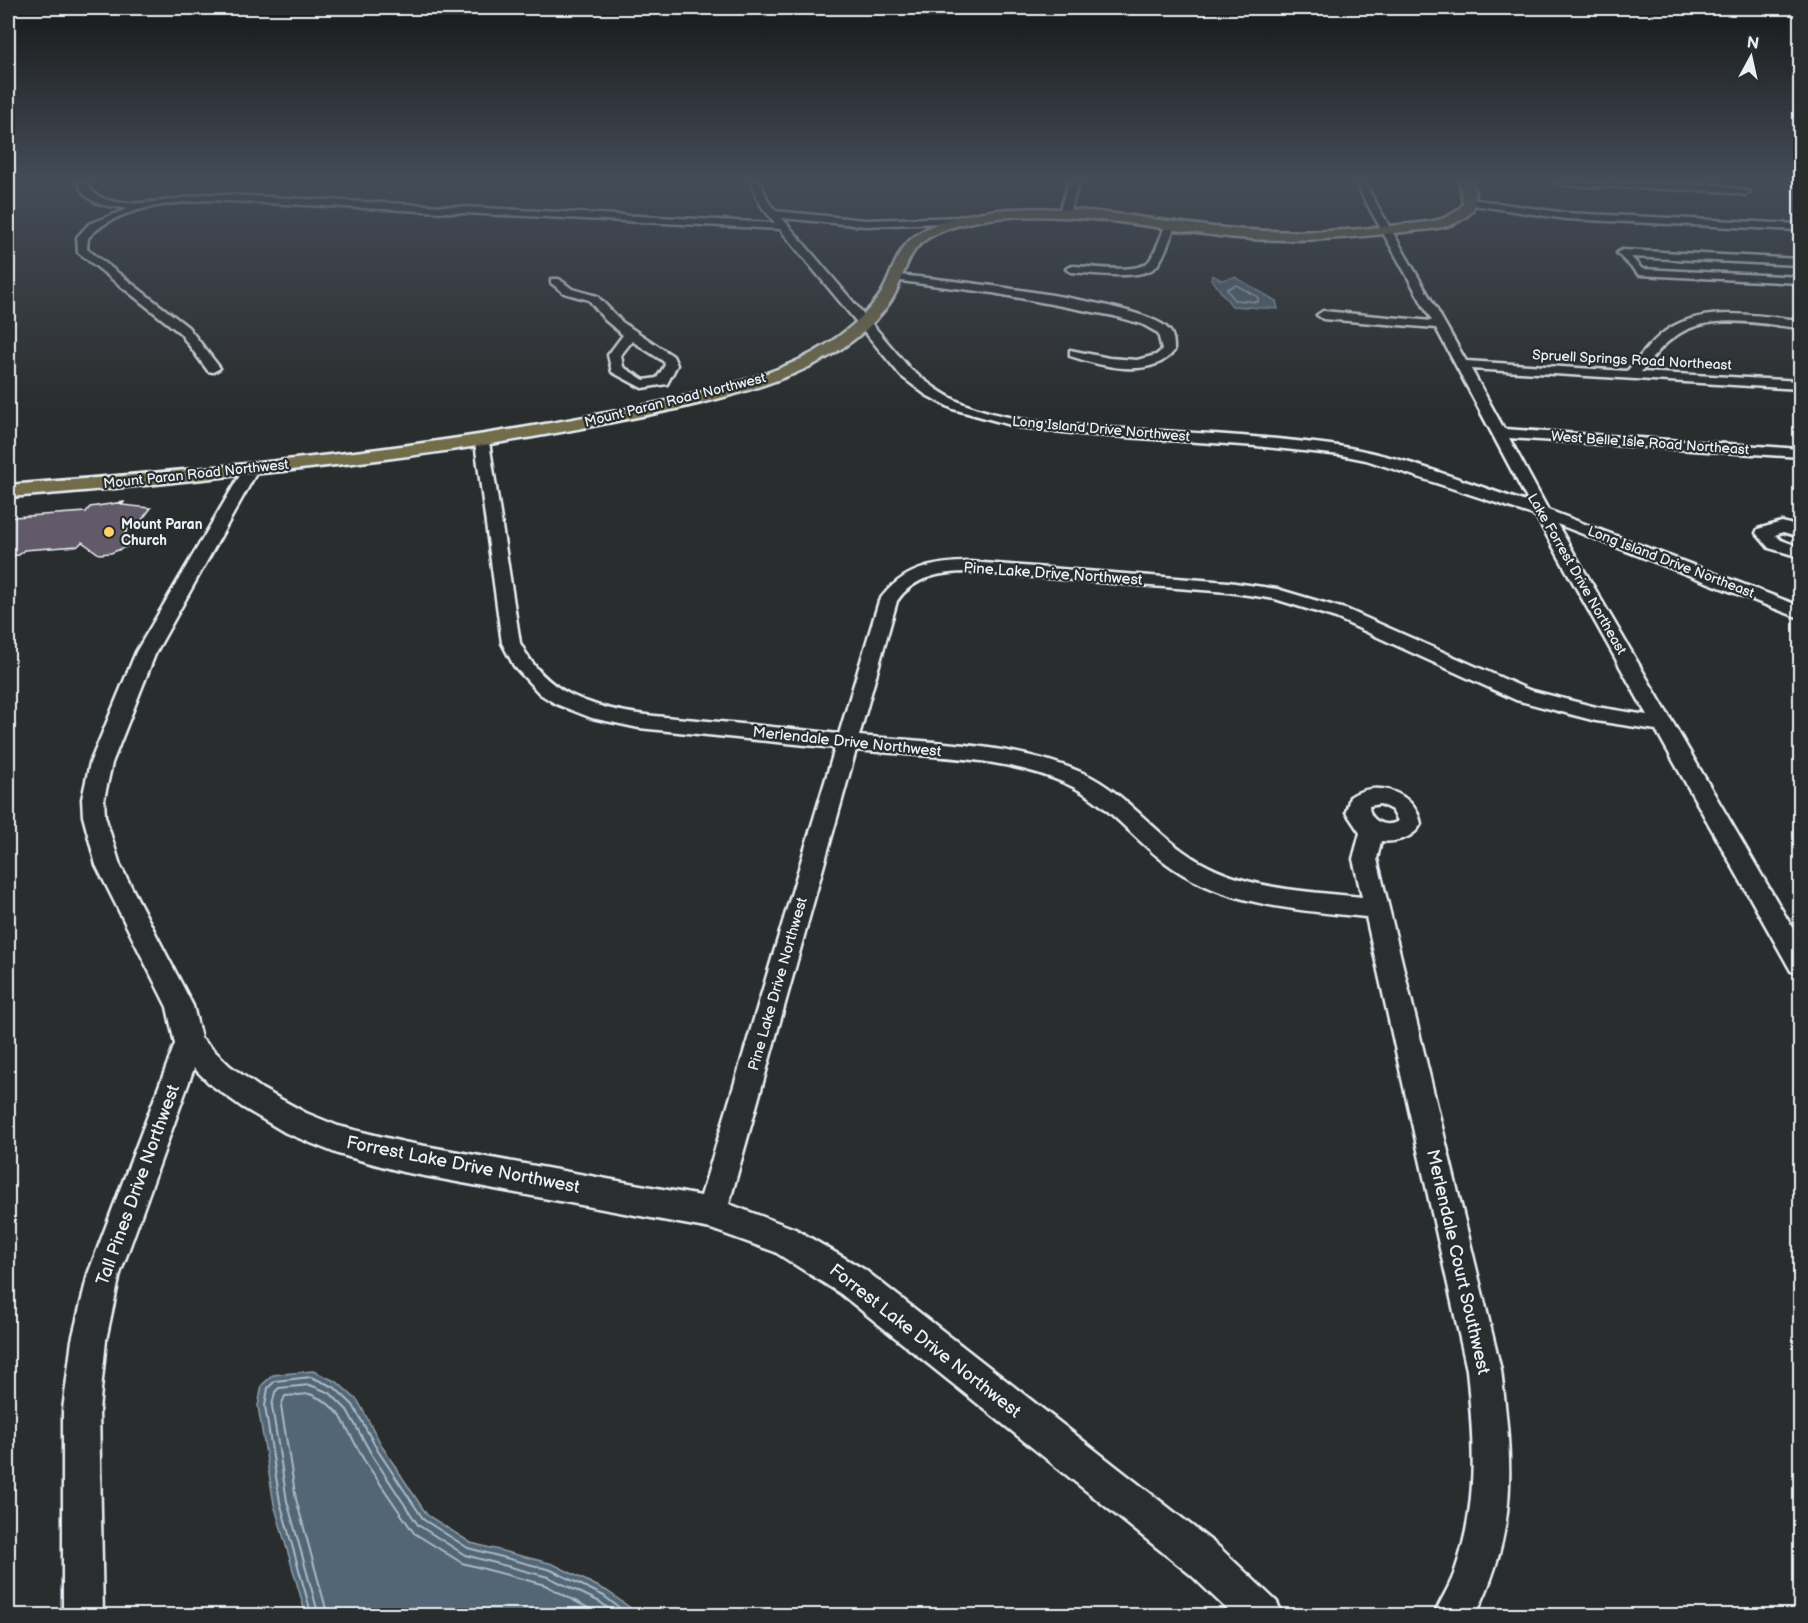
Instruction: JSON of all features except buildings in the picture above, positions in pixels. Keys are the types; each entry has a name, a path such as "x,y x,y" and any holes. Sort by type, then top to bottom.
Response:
{"main road":[{"name":"Mount Paran Road Northwest","path":"8,491 250,468 482,442 679,402 758,381 795,368 825,351 863,322 887,298 906,258"},
{"path":"845,337 878,338"}],"street":[{"path":"92,258 184,330 213,368"},
{"name":"Long Island Drive Northwest","path":"810,258 906,373 930,393 964,408 1000,419 1052,428 1343,451 1397,464 1542,513"},
{"path":"1071,268 1128,270 1148,267 1153,264 1156,258"},
{"name":"Lake Forrest Drive Northeast","path":"1402,258 1542,513 1800,963"},
{"path":"1626,258 1639,272 1800,280"},
{"path":"1716,258 1800,262"},
{"path":"897,278 933,281 1116,312 1161,328 1166,335 1168,351 1159,359 1133,363 1105,362 1074,353"},
{"path":"555,281 576,294 593,298 603,314 630,336 668,359 671,365 662,381"},
{"path":"1323,315 1439,325"},
{"path":"1630,376 1663,339 1691,323 1732,320 1800,324"},
{"path":"630,336 616,348 614,363 622,374 642,384 658,407"},
{"name":"Spruell Springs Road Northeast","path":"1461,365 1800,385"},
{"path":"642,384 662,381"},
{"path":"662,381 679,402"},
{"name":"West Belle Isle Road Northeast","path":"1499,434 1800,453"},
{"name":"Merlendale Drive Northwest","path":"482,442 511,643 518,660 530,676 545,689 571,704 611,717 1009,758 1035,764 1099,791 1164,850 1211,879 1271,897 1376,908"},
{"path":"189,1044 180,1006 108,865 94,816 93,799 101,763 146,652 250,468"},
{"name":"Long Island Drive Northeast","path":"1542,513 1800,612"},
{"path":"1800,532 1782,527 1764,533 1775,544 1800,552"},
{"name":"Pine Lake Drive Northwest","path":"711,1213 892,593 903,582 917,574 957,567 1228,587 1277,594 1342,614 1476,676 1523,695 1596,714 1664,724"},
{"name":"Merlendale Court Southwest","path":"1372,829 1365,859 1484,1370 1492,1436 1488,1515 1467,1593 1454,1616"},
{"name":"Forrest Lake Drive Northwest","path":"189,1044 220,1075 252,1098 296,1123 338,1140 403,1157 711,1213 784,1240 853,1282 1204,1561 1263,1616"},
{"name":"Tall Pines Drive Northwest","path":"83,1616 81,1410 89,1340 104,1274 189,1044"}],"water":[{"path":"1212,275 1221,280 1235,277 1276,301 1278,309 1232,306 1211,279"},
{"path":"313,1371 337,1382 358,1401 383,1448 427,1515 471,1543 553,1564 607,1591 640,1615 306,1615 274,1504 258,1406 262,1385 273,1375"}],"place":[{"name":"Mount Paran Church","path":"109,532"}]}
